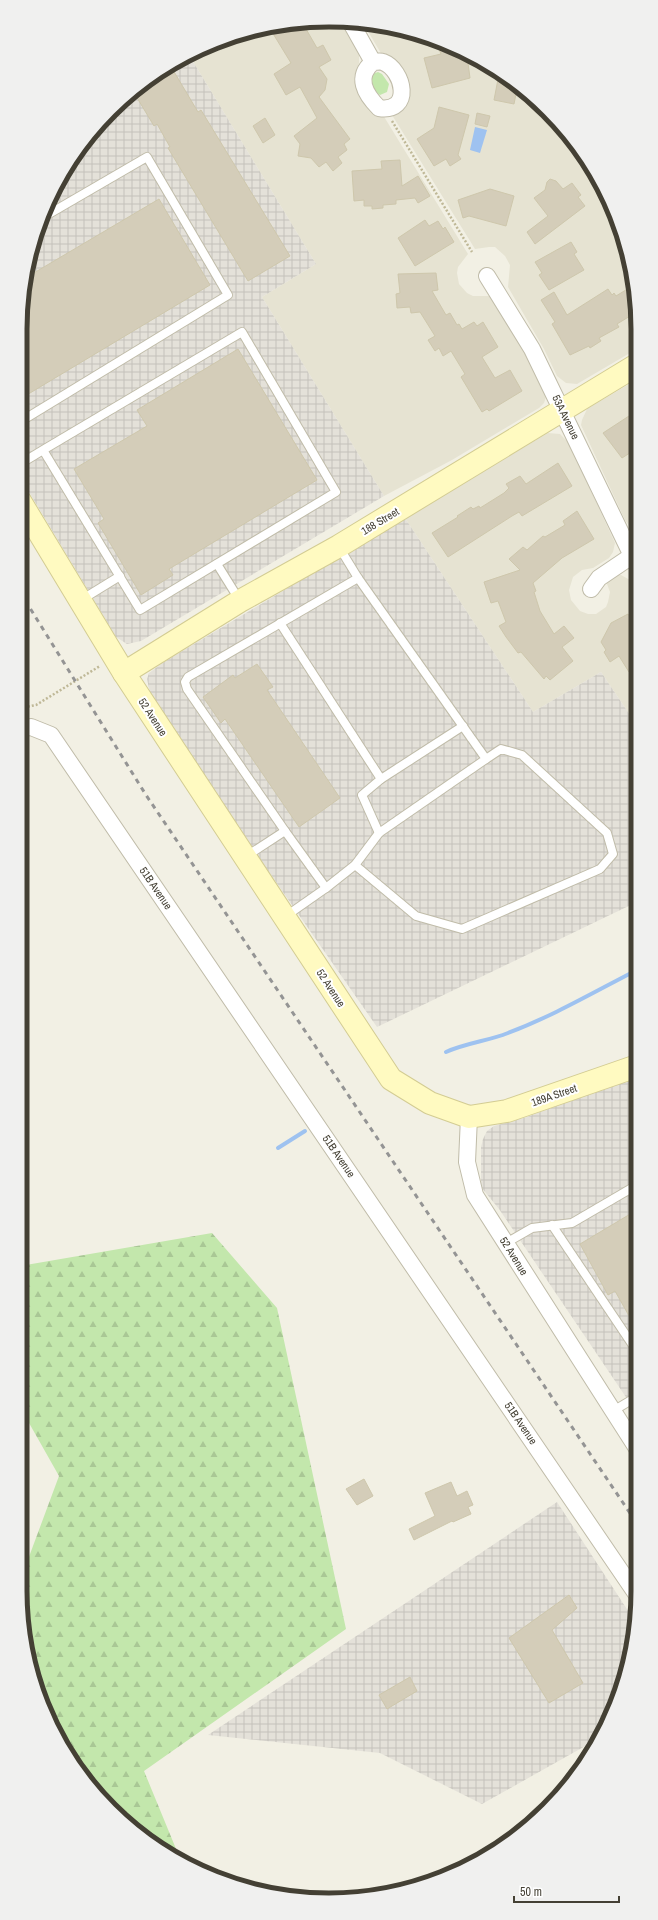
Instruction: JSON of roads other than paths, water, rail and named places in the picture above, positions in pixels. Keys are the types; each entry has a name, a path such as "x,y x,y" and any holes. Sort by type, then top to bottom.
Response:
{"street":[{"path":"354,29 373,62"},
{"name":"53A Avenue","path":"487,276 532,348 562,410 574,431 631,551"},
{"name":"188 Street","path":"124,673 240,601 339,546 631,369"},
{"name":"52 Avenue","path":"27,513 124,673 391,1079 430,1103 469,1117 467,1162 475,1194 631,1439"},
{"path":"591,589 599,578 631,559"},
{"name":"51B Avenue","path":"27,728 51,735 631,1585"},
{"name":"189A Street","path":"469,1117 507,1111 631,1068"}],"lane":[{"path":"27,415 228,294 147,157 50,213"},
{"path":"27,460 43,450 242,332 336,492 140,610 43,450"},
{"path":"339,546 358,578 486,759"},
{"path":"217,564 240,601"},
{"path":"80,601 120,576"},
{"path":"326,888 187,688 185,682 188,677 358,578"},
{"path":"280,623 381,779"},
{"path":"379,833 362,795 381,779 463,726"},
{"path":"284,917 326,888 355,865 379,833 501,749 522,755 607,833 613,854 600,869 462,930 416,916 355,865"},
{"path":"245,858 285,831"},
{"path":"506,1243 532,1228 572,1222 631,1188"},
{"path":"552,1226 631,1343"},
{"path":"613,1411 631,1400"}],"water":[{"path":"475,127 487,130 480,153 470,150"}],"waterway":[{"path":"446,1052 461,1046 500,1036 525,1026 631,973"},
{"path":"278,1148 305,1131"}],"railway":[{"path":"27,603 146,795 631,1515"}]}
